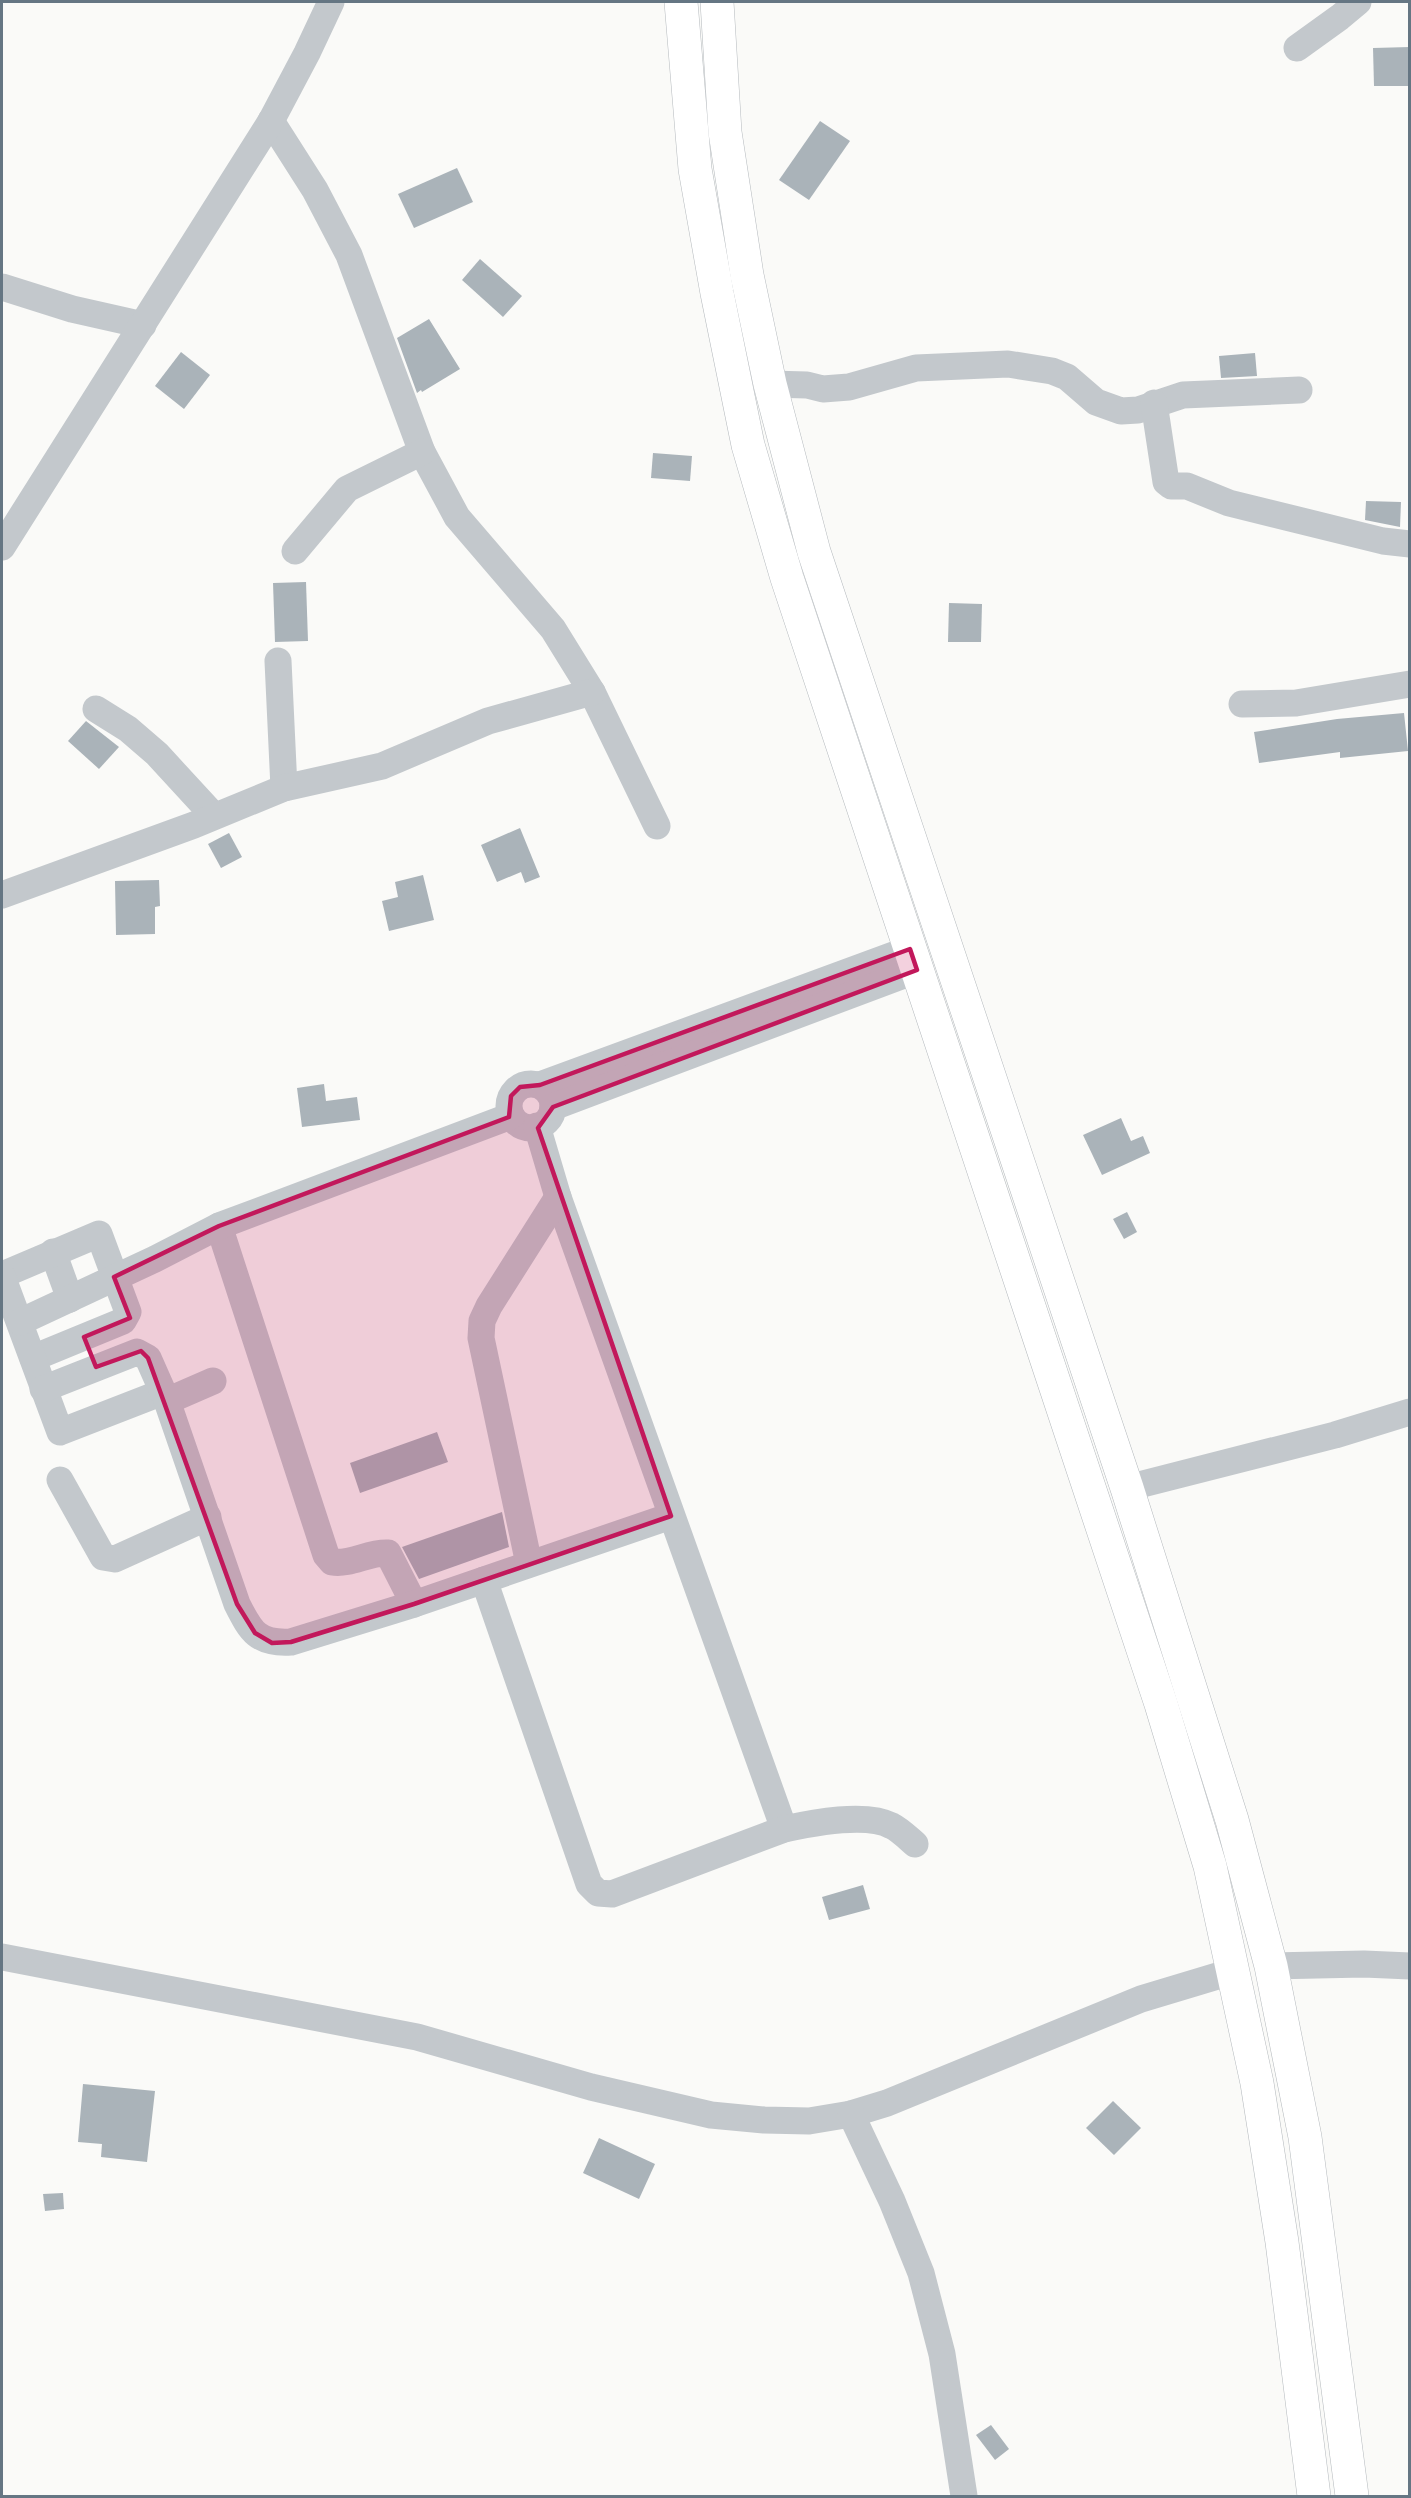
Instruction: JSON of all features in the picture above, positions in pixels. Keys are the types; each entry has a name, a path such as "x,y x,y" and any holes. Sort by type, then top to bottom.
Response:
{"highway":[{"path":"681,2 695,169 748,445 790,590 1161,1704 1210,1866 1257,2083 1278,2219 1314,2496"},
{"path":"717,2 725,132 747,275 770,384 814,552 1127,1488 1232,1820 1270,1966 1305,2138 1352,2496"}],"street":[{"path":"2,547 271,121 331,2"},
{"path":"1297,48 1358,2"},
{"path":"271,121 315,190 349,255 422,452 457,518 553,629 592,692 657,825"},
{"path":"2,287 72,309 143,325"},
{"path":"770,384 807,385 823,389 840,388 916,368 1008,364 1052,371 1067,377 1096,402 1121,411 1138,410 1183,395 1299,390"},
{"path":"1154,403 1166,482 1171,486 1187,486 1229,503 1383,541 1410,544"},
{"path":"295,551 347,489 422,452"},
{"path":"278,661 284,788"},
{"path":"1242,704 1296,703 1410,684"},
{"path":"2,895 284,788 382,766 488,721 592,692"},
{"path":"96,709 128,729 157,754 214,816"},
{"path":"784,1829 558,1197 543,1106 526,1084 515,1091 509,1103 512,1116 523,1126 543,1106 914,960"},
{"path":"20,1322 219,1226 512,1116"},
{"path":"529,1564 481,1338 482,1321 489,1306 558,1197"},
{"path":"219,1226 326,1555 332,1562 341,1563 388,1553 414,1604"},
{"path":"33,1358 123,1321 127,1317 128,1312 99,1234 2,1276 57,1430 63,1432 213,1381"},
{"path":"53,1252 70,1299"},
{"path":"84,1337 96,1367"},
{"path":"43,1389 137,1352 148,1358 165,1396 237,1604 255,1633 272,1643 291,1642 414,1604 671,1516"},
{"path":"1127,1488 1335,1435 1410,1412"},
{"path":"60,1480 103,1557 109,1559 116,1558 207,1516"},
{"path":"484,1580 590,1884 598,1893 612,1894 784,1829 811,1823 868,1821 892,1826 915,1844"},
{"path":"2,1957 417,2037 591,2087 711,2115 809,2121 851,2114 887,2103 1141,1999 1234,1971"},
{"path":"1270,1966 1364,1964 1410,1966"},
{"path":"851,2114 892,2201 921,2273 942,2354 964,2496"}],"highlighted area":[{"path":"910,949 917,970 553,1107 538,1128 671,1516 414,1604 291,1642 272,1643 255,1633 237,1604 148,1358 141,1351 96,1367 84,1337 130,1318 114,1277 219,1226 509,1117 511,1096 520,1087 540,1085"}],"building":[{"path":"1410,47 1410,86 1374,86 1373,48"},
{"path":"820,121 850,141 809,200 779,180"},
{"path":"457,168 473,202 414,228 398,194"},
{"path":"480,259 522,296 503,317 462,280"},
{"path":"429,319 460,369 417,393 397,338"},
{"path":"181,352 210,375 184,409 155,386"},
{"path":"1255,353 1257,376 1221,378 1219,356"},
{"path":"653,453 692,456 690,481 651,478"},
{"path":"1366,501 1401,502 1400,527 1365,520"},
{"path":"306,582 308,641 275,642 273,583"},
{"path":"949,603 982,604 981,642 948,642"},
{"path":"1404,713 1408,751 1340,758 1340,752 1259,763 1254,732 1337,719"},
{"path":"86,721 119,747 99,769 68,741"},
{"path":"520,828 540,877 525,883 521,872 497,882 481,845"},
{"path":"229,833 242,857 221,868 208,844"},
{"path":"423,875 434,920 389,931 382,901 398,897 395,882"},
{"path":"159,880 160,906 155,907 155,934 116,935 115,881"},
{"path":"324,1084 326,1101 357,1097 360,1120 302,1127 297,1088"},
{"path":"1121,1118 1131,1141 1143,1136 1150,1153 1102,1175 1083,1135"},
{"path":"1127,1212 1137,1232 1124,1239 1113,1219"},
{"path":"437,1432 448,1462 360,1493 350,1463"},
{"path":"502,1512 509,1547 419,1579 402,1547"},
{"path":"863,1885 870,1909 829,1920 822,1897"},
{"path":"83,2084 155,2091 147,2162 101,2157 102,2144 78,2142"},
{"path":"1113,2101 1141,2128 1114,2155 1086,2128"},
{"path":"599,2138 655,2164 639,2199 583,2173"},
{"path":"63,2193 64,2209 45,2211 43,2194"},
{"path":"991,2425 1009,2449 995,2460 976,2435"}]}
